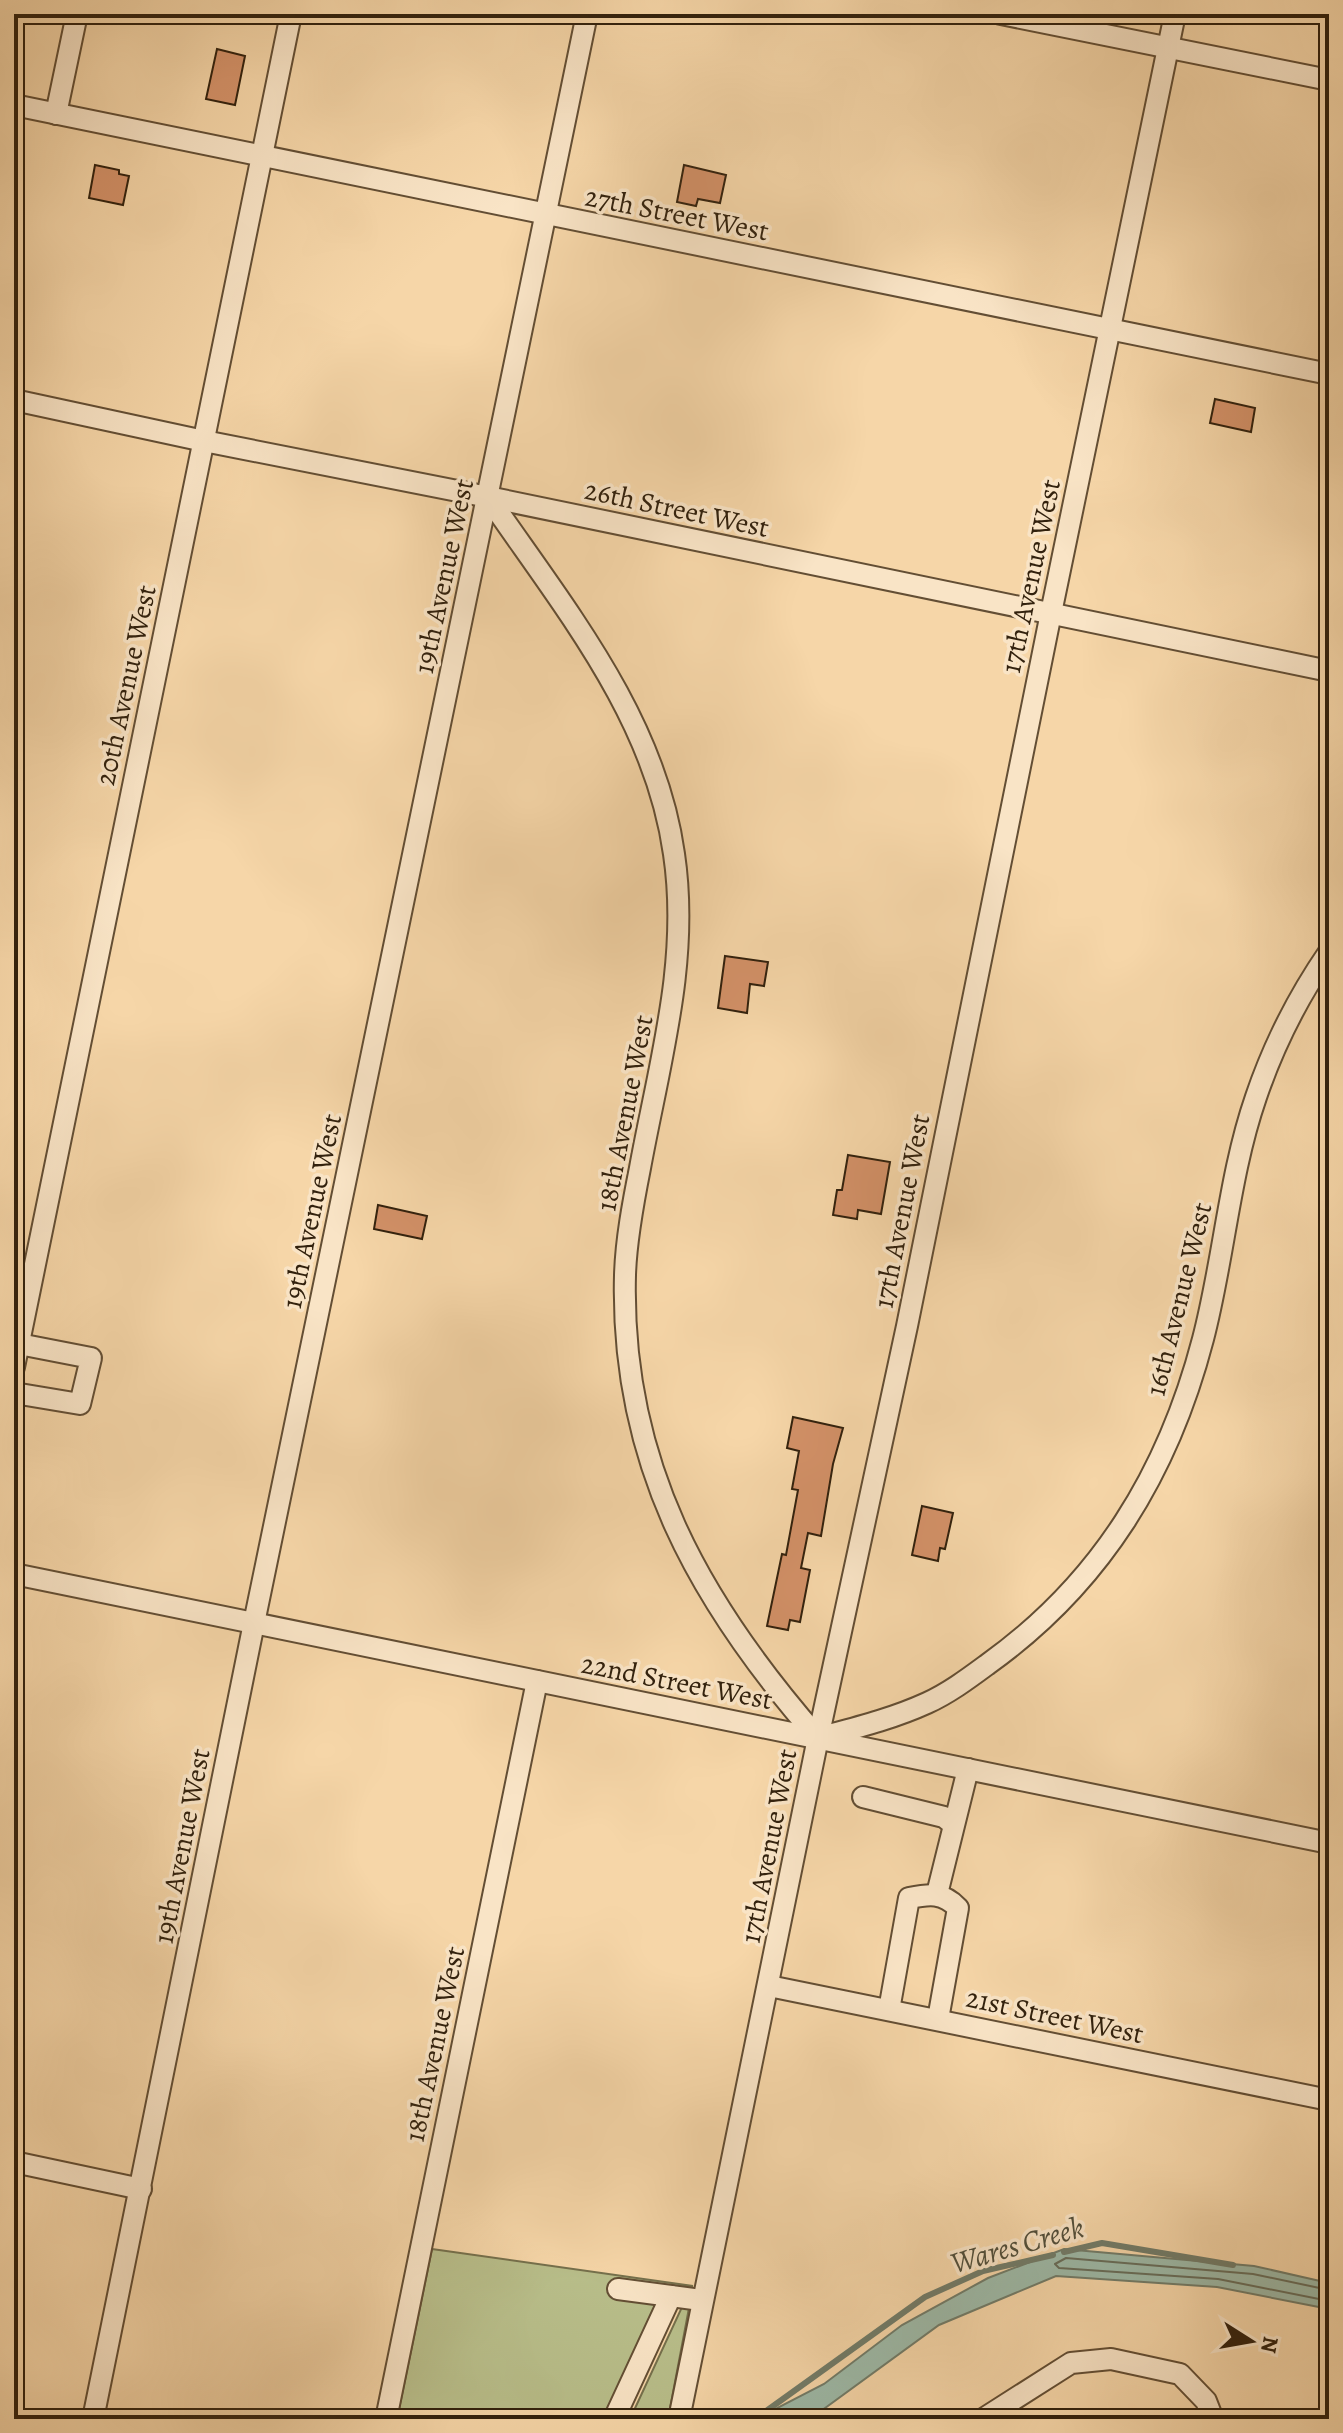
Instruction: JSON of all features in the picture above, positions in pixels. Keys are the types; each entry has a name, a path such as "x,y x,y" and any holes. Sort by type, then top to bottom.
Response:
{"street":[{"path":"56,114 77,14"},
{"name":"20th Avenue West","path":"14,1367 291,14"},
{"name":"19th Avenue West","path":"93,2419 254,1623 587,14"},
{"path":"1001,14 1329,80"},
{"name":"17th Avenue West","path":"679,2419 818,1738 907,1326 1175,14"},
{"name":"27th Street West","path":"14,105 1329,374"},
{"name":"26th Street West","path":"14,400 1329,671"},
{"name":"18th Avenue West","path":"488,497 592,647 620,693 650,760 665,807 674,852 679,911 673,1003 639,1171 625,1276 638,1421 666,1509 711,1596 777,1691 818,1738"},
{"name":"16th Avenue West","path":"818,1738 877,1723 930,1702 964,1681 1052,1614 1098,1561 1129,1516 1164,1451 1183,1405 1204,1338 1240,1156 1255,1099 1282,1030 1329,952"},
{"path":"14,1393 80,1404 91,1358 19,1344"},
{"name":"22nd Street West","path":"14,1574 1329,1843"},
{"name":"18th Avenue West","path":"386,2419 537,1681"},
{"path":"937,1894 968,1769"},
{"path":"863,1797 944,1817 953,1824"},
{"path":"889,2010 909,1898 937,1894 950,1899 958,1908 938,2019"},
{"name":"21st Street West","path":"769,1986 1329,2100"},
{"path":"14,2162 141,2189"},
{"path":"618,2289 701,2300"},
{"path":"614,2419 671,2296"},
{"path":"983,2419 1071,2363 1111,2359 1180,2374 1206,2401 1213,2419"}],"green space":[{"path":"432,2249 693,2286 675,2287 605,2419 397,2419"},
{"path":"682,2307 689,2308 668,2419 630,2419"}],"water":[{"path":"1064,2249 1254,2266 1329,2283 1329,2309 1217,2287 1056,2276 939,2325 810,2419 756,2419 824,2384 902,2325 988,2278"}],"building":[{"path":"217,49 245,56 235,105 206,99"},
{"path":"95,165 119,170 119,174 129,176 123,205 89,198"},
{"path":"684,165 726,175 720,203 698,199 696,206 677,202"},
{"path":"1215,399 1255,408 1251,432 1210,423"},
{"path":"725,956 768,962 764,986 750,984 747,1013 718,1008"},
{"path":"848,1155 890,1162 881,1214 858,1210 857,1219 833,1215 837,1190 842,1190"},
{"path":"378,1205 427,1216 422,1239 374,1229"},
{"path":"793,1417 843,1428 833,1464 821,1536 808,1533 801,1568 810,1570 800,1622 790,1620 788,1630 767,1626 782,1554 786,1555 798,1490 792,1489 799,1451 787,1448"},
{"path":"922,1506 953,1513 945,1549 940,1548 938,1561 912,1555"}],"waterway":[{"name":"Wares Creek","path":"1064,2252 1102,2243 1233,2265"},
{"name":"Wares Creek","path":"755,2419 925,2297 983,2271 1053,2255"}]}
